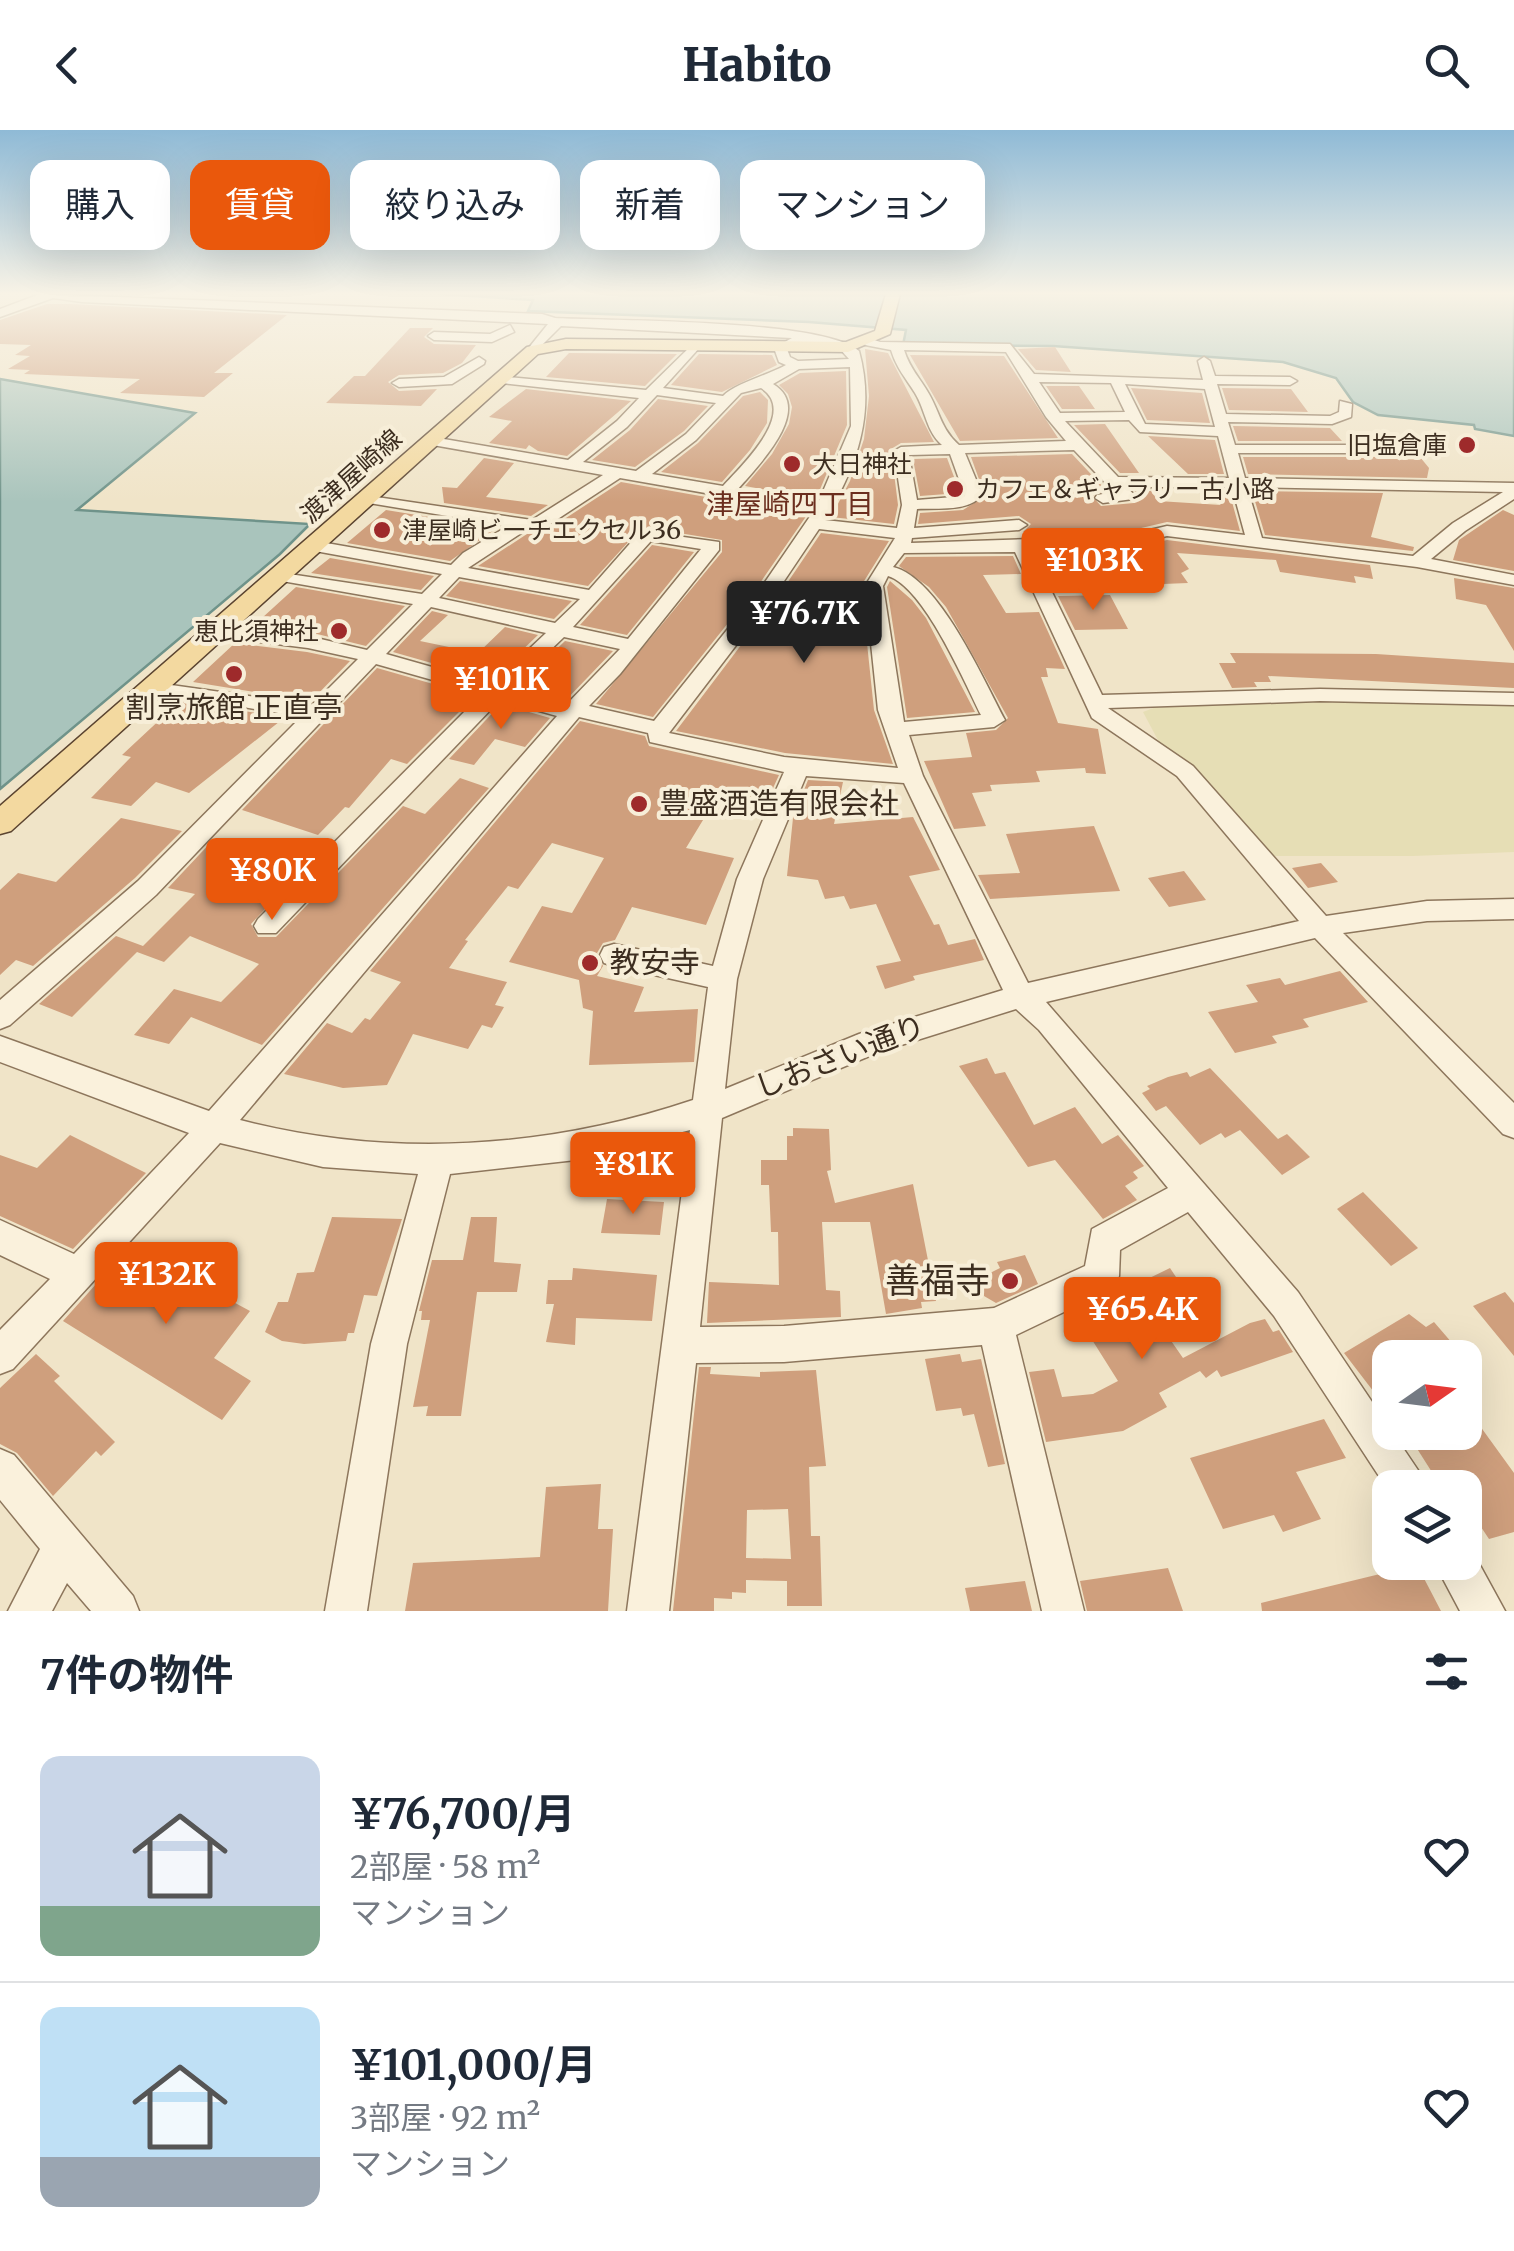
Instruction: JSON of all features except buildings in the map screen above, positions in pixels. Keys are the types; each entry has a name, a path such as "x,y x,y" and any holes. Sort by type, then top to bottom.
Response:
{"main road":[{"path":"517,365 521,363"},
{"name":"渡津屋崎線","path":"0,823 517,365"}],"street":[{"path":"400,383 447,381 477,363"},
{"path":"493,363 653,393 724,400"},
{"path":"572,464 653,393 680,363"},
{"path":"638,477 691,437 724,400 743,387 763,384 807,363"},
{"path":"853,363 858,431 817,516 658,729 658,737 797,769 858,776 912,776"},
{"path":"901,363 922,393 938,434 956,450 974,494 971,500 910,505"},
{"path":"1019,363 1053,416 1127,496 1103,498"},
{"path":"1205,363 1254,539"},
{"path":"1028,378 1290,381"},
{"path":"1116,379 1140,428 1332,420 1346,414 1345,404"},
{"path":"727,491 761,451 784,413 775,388 763,384"},
{"path":"1053,416 1134,416"},
{"path":"432,441 727,491 902,541 1020,536 1054,543 1124,541 1167,531 1418,562 1514,580"},
{"path":"1078,445 901,451 910,505 902,541 874,586 888,710 912,776 1020,996 1049,1022 1286,1304 1398,1470"},
{"path":"1230,449 1391,449"},
{"path":"369,498 534,526 618,473"},
{"path":"1115,482 1514,490"},
{"path":"1418,562 1459,527 1514,490"},
{"path":"0,1017 147,888 457,569 492,540 522,524"},
{"path":"0,1356 79,1276 356,967 572,711 633,646 712,546 647,534 593,596 496,692 356,843 267,926"},
{"path":"1020,536 1094,702 1108,720 1185,771 1239,839 1320,926 1514,1124"},
{"path":"1054,543 1064,566"},
{"path":"315,546 593,596"},
{"path":"881,570 902,574 917,590 959,655 994,720 897,730"},
{"path":"282,576 426,601 633,646"},
{"path":"218,631 308,642 572,711 658,729"},
{"path":"157,686 319,713"},
{"path":"1094,702 1354,695 1514,699"},
{"path":"648,1611 722,979 750,879 797,769"},
{"name":"しおさい通り","path":"0,1049 212,1130 322,1154 438,1160 531,1152 622,1135 708,1110 865,1044 1020,996 1320,926 1406,912 1514,909"},
{"path":"614,955 722,979"},
{"path":"346,1611 389,1344 438,1160"},
{"path":"680,1344 784,1344 996,1326 1102,1276 1104,1241 1190,1194"},
{"path":"0,1237 79,1276"},
{"path":"996,1326 1063,1611"},
{"path":"0,1470 118,1611"},
{"path":"30,1611 63,1549"},
{"path":"1466,1580 1484,1611"}],"shaded area":[{"path":"1385,698 1514,705 1514,852 1262,856 1160,744 1143,712 1161,705"}],"water":[{"path":"1287,363 1514,363 1514,436 1475,429 1474,425 1378,415 1353,402 1336,378"},
{"path":"0,379 195,413 77,510 310,524 280,554 0,789"}],"place":[{"name":"旧塩倉庫","path":"1467,445"},
{"name":"大日神社","path":"792,464"},
{"name":"カフェ＆ギャラリー古小路","path":"955,489"},
{"name":"津屋崎ビーチエクセル36","path":"382,530"},
{"name":"恵比須神社","path":"339,631"},
{"name":"割烹旅館 正直亭","path":"234,674"},
{"name":"豊盛酒造有限会社","path":"639,804"},
{"name":"教安寺","path":"590,963"},
{"name":"善福寺","path":"1010,1281"}],"district":[{"name":"津屋崎四丁目","path":"790,504"}]}
